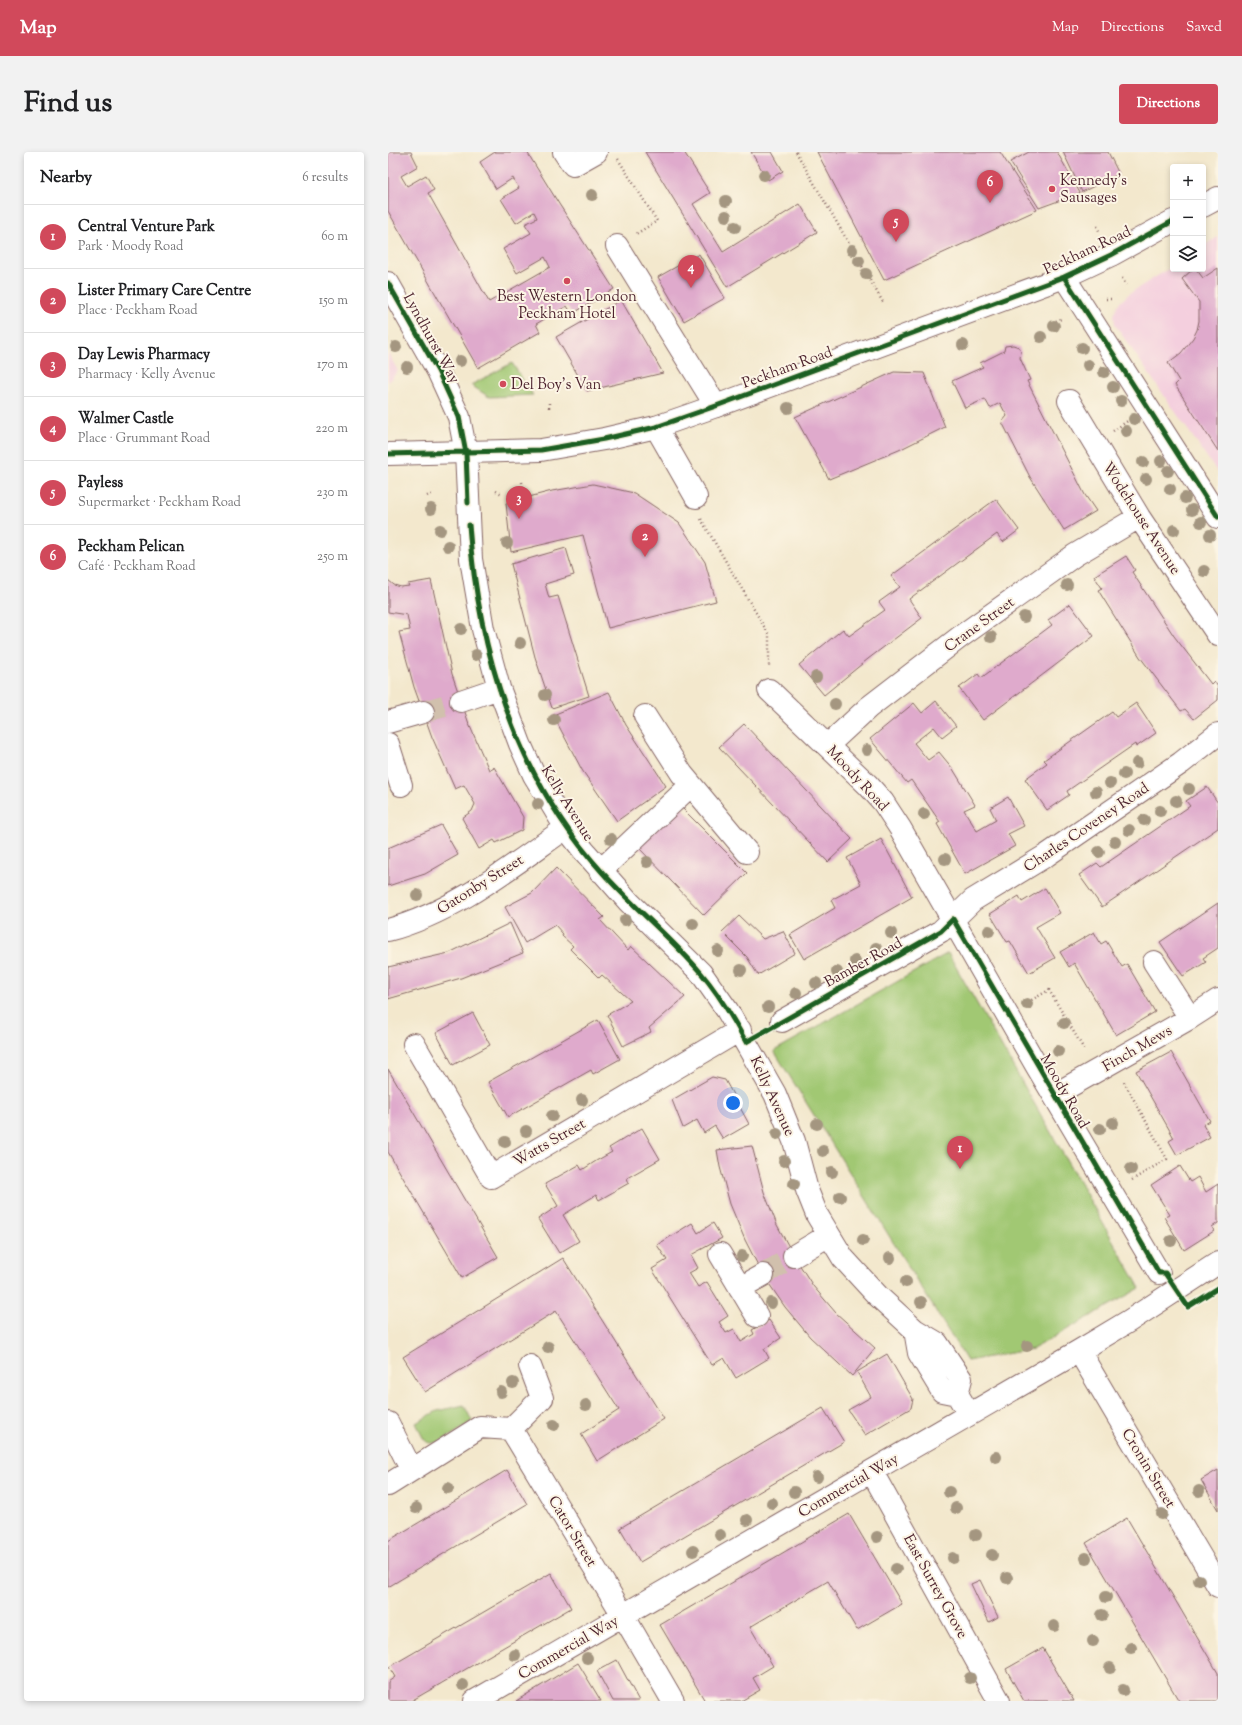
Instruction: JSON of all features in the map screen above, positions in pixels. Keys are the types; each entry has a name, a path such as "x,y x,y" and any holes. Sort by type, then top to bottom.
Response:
{"main road":[{"path":"569,159 596,152"},
{"path":"1206,204 1218,198"},
{"name":"Peckham Road","path":"388,454 540,450 604,439 656,427 1064,277 1111,255 1170,223"},
{"path":"617,246 716,406"},
{"path":"1064,277 1218,517"},
{"name":"Lyndhurst Way","path":"388,283 450,394 459,417 466,452"},
{"name":"Wodehouse Avenue","path":"1069,401 1140,517 1218,635"},
{"path":"656,427 696,497"},
{"name":"Kelly Avenue","path":"466,452 469,525 476,594 488,650 499,688 520,744 534,775 566,828 600,871 629,902 683,953 715,991 740,1030 775,1094 794,1141 817,1215 829,1236 843,1258 860,1277 915,1330 919,1353 942,1391 957,1394 969,1414"},
{"name":"Crane Street","path":"828,745 869,707 960,637 1075,555 1140,517"},
{"path":"461,701 499,688"},
{"name":"Moody Road","path":"769,690 828,745 883,802 953,919 1158,1273"},
{"path":"388,722 423,712"},
{"path":"645,716 682,774 747,852"},
{"name":"Charles Coveney Road","path":"953,919 973,900 1047,856 1175,767 1218,734"},
{"path":"388,744 401,785"},
{"path":"600,871 691,785"},
{"name":"Gatonby Street","path":"388,930 421,919 461,899 566,828"},
{"name":"Bamber Road","path":"782,1021 941,931 953,919"},
{"path":"1154,962 1190,1018"},
{"name":"Finch Mews","path":"1054,1095 1190,1018 1218,1000"},
{"name":"Watts Street","path":"414,1044 491,1177 740,1030"},
{"path":"794,1256 829,1236"},
{"path":"720,1254 756,1316"},
{"name":"Commercial Way","path":"475,1701 1079,1351 1129,1321 1218,1263"},
{"path":"740,1288 763,1275"},
{"name":"Cronin Street","path":"1079,1351 1218,1586"},
{"path":"388,1485 480,1427 511,1429 542,1398 530,1366"},
{"path":"388,1423 412,1469"},
{"name":"Cator Street","path":"511,1429 673,1701"},
{"name":"East Surrey Grove","path":"872,1472 1000,1701"}],"path":[{"path":"796,152 884,304"},
{"path":"617,158 657,221 617,246"},
{"path":"1097,226 1100,232"},
{"path":"1122,278 1126,285"},
{"path":"1106,300 1114,299"},
{"path":"1056,321 1061,319"},
{"path":"549,403 549,410"},
{"path":"1094,442 1148,409"},
{"path":"522,482 523,488"},
{"path":"496,491 502,494"},
{"path":"427,496 433,493"},
{"path":"696,497 699,516 769,635 769,690"}],"shaded area":[{"path":"1218,237 1218,473 1115,325 1114,315 1118,304 1130,293 1170,268 1170,272 1206,272 1206,244"},
{"path":"388,353 398,371 388,382"}],"green space":[{"path":"512,363 533,395 489,397 471,385"},
{"path":"948,953 1140,1288 1033,1349 967,1361 774,1051"},
{"path":"464,1405 472,1421 443,1440 431,1443 425,1441 416,1423 437,1411"}],"building":[{"path":"388,152 411,152 418,166 401,176 407,186 426,175 434,190 428,193 489,302 550,267 545,257 517,273 503,249 531,233 525,224 537,218 534,212 516,223 501,199 519,188 513,178 496,189 480,162 495,152 527,152 614,289 572,314 567,306 536,324 540,332 478,368 388,211"},
{"path":"645,152 684,152 710,193 693,204 723,252 800,204 817,232 727,287"},
{"path":"751,152 772,152 783,171 768,180"},
{"path":"817,152 1000,152 1037,210 884,280"},
{"path":"1029,152 1057,152 1080,193 1039,208 1010,162"},
{"path":"1063,152 1108,152 1119,174 1082,192"},
{"path":"699,254 725,298 684,321 658,277"},
{"path":"1218,268 1218,451 1175,385 1179,381 1168,363 1181,353 1193,338 1199,321 1199,302 1182,279 1190,272 1198,272 1203,278"},
{"path":"621,300 663,373 587,391 556,337"},
{"path":"1013,345 1019,347 1021,352 1020,358 1030,380 1027,381 1085,495 1096,511 1064,530 1030,477 1002,422 1007,416 1000,403 990,408 985,399 965,408 952,381 983,367 980,363 1004,351 1005,346"},
{"path":"894,372 924,373 945,427 899,450 829,479 795,417"},
{"path":"593,484 634,493 679,523 705,562 716,601 608,628 583,535 511,552 506,503 552,491"},
{"path":"996,499 1019,530 1003,542 997,534 909,599 922,618 824,695 799,665 843,629 849,636 885,610 879,602 900,587 891,576"},
{"path":"566,548 574,575 545,584 549,598 558,596 589,696 552,708 535,657 511,564"},
{"path":"1126,556 1135,570 1132,572 1174,636 1211,684 1214,681 1218,687 1218,700 1194,719 1185,709 1181,711 1140,657 1098,590 1102,588 1094,576"},
{"path":"388,580 394,585 401,587 409,586 408,584 431,580 452,674 469,724 489,770 494,767 523,817 522,830 496,843 494,840 479,849 462,818 472,811 475,804 464,785 455,789 432,737 414,687 399,632 410,630 407,615 388,612"},
{"path":"1070,604 1094,636 983,720 959,688 978,674 981,678 1052,625 1048,620"},
{"path":"609,692 626,725 666,786 617,821 582,770 553,715"},
{"path":"936,701 956,726 942,737 934,727 914,743 928,760 939,752 953,769 975,805 964,810 977,831 996,820 990,808 1008,797 1024,826 1008,834 1015,846 965,874 937,824 940,822 911,780 907,783 870,739 914,703 922,713"},
{"path":"1136,703 1156,733 1136,747 1135,744 1067,791 1069,795 1047,810 1025,779 1047,763 1044,760 1112,712 1116,717"},
{"path":"744,724 852,839 828,862 719,747"},
{"path":"1207,787 1218,803 1218,828 1102,907 1079,875 1097,863 1101,867 1190,806 1186,801"},
{"path":"680,806 747,873 704,915 638,847"},
{"path":"441,825 458,855 425,874 388,886 388,848"},
{"path":"881,839 912,897 804,959 790,935 835,908 831,900 861,884 847,858"},
{"path":"556,868 604,917 600,920 628,950 631,946 685,997 649,1028 651,1032 623,1046 607,1015 631,1001 602,975 599,978 570,949 573,946 562,936 563,934 555,925 525,943 505,907 532,893"},
{"path":"1045,888 1060,913 1036,927 1055,958 1029,973 1010,941 1007,942 990,914 1019,896 1022,902"},
{"path":"1218,903 1218,948 1203,958 1206,962 1183,976 1160,942"},
{"path":"739,916 763,939 783,931 795,953 758,975 747,957 722,932"},
{"path":"510,923 523,953 461,978 388,999 388,967 449,953"},
{"path":"1094,932 1101,944 1106,941 1122,967 1127,964 1155,1012 1116,1035 1074,963 1069,967 1060,952"},
{"path":"473,1013 490,1045 453,1065 436,1033"},
{"path":"598,1020 620,1059 593,1074 591,1070 508,1117 488,1082"},
{"path":"1171,1052 1210,1121 1203,1125 1210,1137 1177,1155 1169,1141 1174,1138 1136,1071"},
{"path":"388,1069 498,1257 462,1278 388,1152"},
{"path":"712,1077 725,1080 749,1124 723,1139 715,1126 704,1133 697,1120 683,1128 672,1100"},
{"path":"642,1128 660,1159 627,1178 629,1183 599,1200 596,1195 563,1215 579,1241 559,1253 538,1219 558,1206 545,1184 579,1165 582,1170 612,1152 609,1148"},
{"path":"752,1146 764,1192 777,1225 794,1256 813,1286 836,1313 875,1348 852,1376 810,1337 785,1307 763,1275 745,1240 730,1204 717,1150"},
{"path":"1180,1166 1190,1182 1198,1177 1206,1192 1218,1184 1218,1223 1212,1227 1214,1231 1184,1250 1164,1217 1170,1215 1151,1185"},
{"path":"692,1223 698,1233 713,1223 722,1238 691,1255 698,1268 689,1273 698,1287 707,1282 728,1316 719,1322 726,1333 734,1329 741,1342 754,1334 752,1330 769,1320 781,1338 764,1349 769,1358 736,1378 724,1358 712,1365 652,1269 667,1260 657,1245"},
{"path":"563,1258 664,1419 597,1461 581,1434 619,1410 556,1311 425,1392 403,1357"},
{"path":"887,1354 913,1399 911,1408 865,1435 848,1410 871,1397 857,1372"},
{"path":"823,1408 844,1442 640,1562 620,1528"},
{"path":"507,1470 527,1504 388,1587 388,1541"},
{"path":"1218,1470 1218,1510 1201,1480"},
{"path":"849,1514 902,1604 857,1630 828,1581 750,1627 773,1666 753,1678 760,1690 741,1701 705,1701 660,1625"},
{"path":"1127,1518 1218,1673 1218,1701 1179,1701 1086,1543"},
{"path":"551,1573 571,1608 411,1701 388,1701 388,1682 395,1677 389,1667"},
{"path":"980,1580 998,1617 989,1622 971,1584"},
{"path":"1043,1648 1074,1701 1024,1701 1006,1669"},
{"path":"617,1660 639,1701 613,1701 597,1671"},
{"path":"578,1663 601,1701 516,1701"}],"tunnel":[{"path":"423,712 461,701"},
{"path":"763,1275 794,1256"}],"cycle path":[{"path":"388,454 541,450 604,439 656,427 1064,277 1111,255 1170,223"},
{"path":"1064,277 1218,517"},
{"path":"388,283 438,371 459,417 466,453 468,503"},
{"path":"469,525 481,619 492,665 507,710 524,753 546,795 572,835 602,872 677,947 708,981 725,1006 746,1042 941,931 953,919 1159,1273 1165,1273 1188,1307 1218,1288"}],"place":[{"name":"Kennedy's Sausages","path":"1052,189"},
{"name":"Peckham Pelican","path":"990,203"},
{"name":"Payless","path":"896,242"},
{"name":"Best Western London Peckham Hotel","path":"567,281"},
{"name":"Walmer Castle","path":"691,288"},
{"name":"Del Boy's Van","path":"503,384"},
{"name":"Day Lewis Pharmacy","path":"519,519"},
{"name":"Lister Primary Care Centre","path":"645,557"},
{"name":"Central Venture Park","path":"960,1169"}]}
